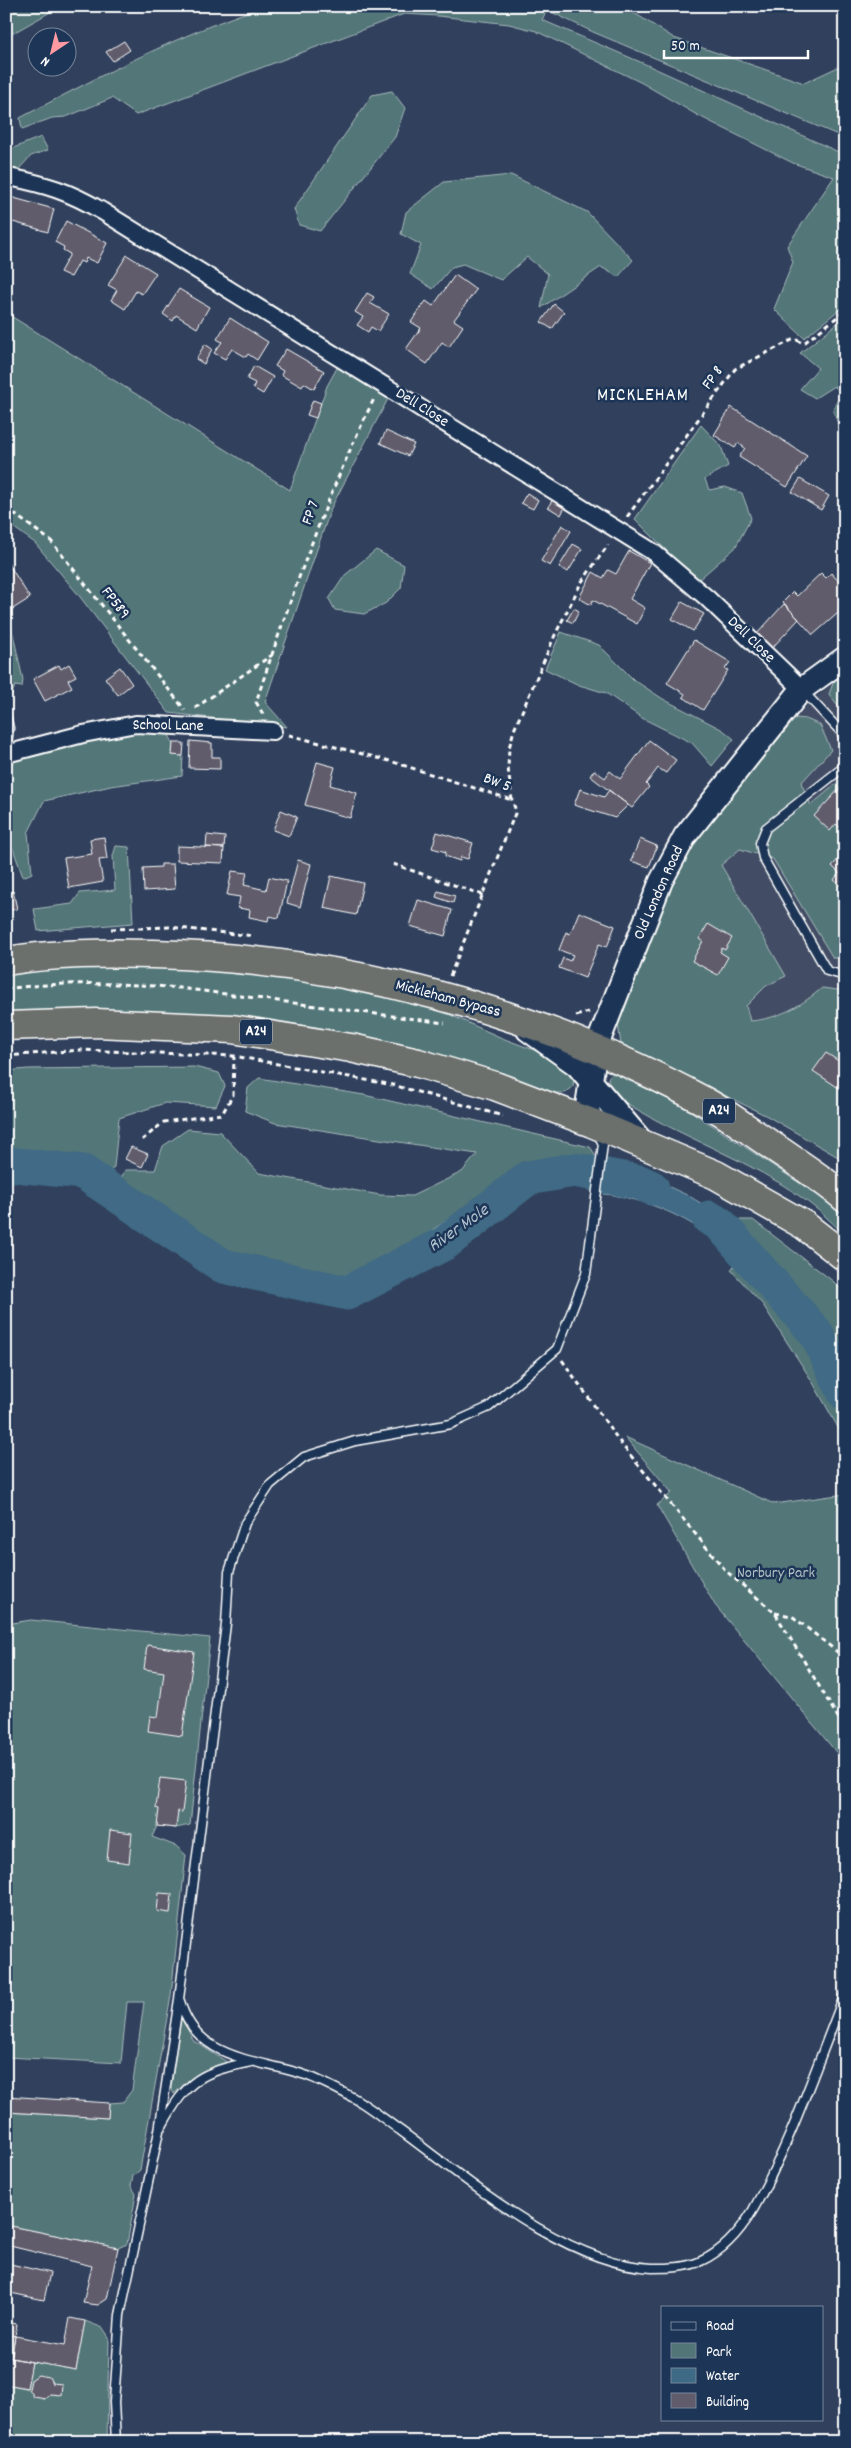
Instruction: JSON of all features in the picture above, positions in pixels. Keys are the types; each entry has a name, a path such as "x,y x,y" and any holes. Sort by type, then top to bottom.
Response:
{"highway":[{"name":"Mickleham Bypass","path":"6,961 97,953 230,958 372,979 443,996 508,1016 596,1048 706,1102 845,1198"},
{"name":"A24","path":"6,1026 96,1023 232,1029 288,1037 418,1063 495,1086 598,1133 644,1144 716,1175 804,1225 845,1256"}],"main road":[{"name":"Old London Road","path":"598,1133 587,1106 596,1048 661,881 684,836 802,689 845,658"},
{"path":"508,1016 578,1065 591,1078 644,1144"}],"street":[{"name":"Dell Close","path":"9,177 51,186 77,196 653,552 674,569 802,689"},
{"name":"School Lane","path":"6,754 83,734 136,724 184,718 273,730"}],"lane":[{"path":"802,689 844,732 845,744"},
{"path":"6,716 10,728 6,750"},
{"path":"845,766 766,828 760,843 763,858 822,963 828,971 838,974 845,972"},
{"path":"116,2442 114,2402 120,2315 159,2131 179,1999 226,1624 229,1572 245,1523 270,1486 304,1457 355,1442 458,1421 489,1407 557,1349 586,1274 594,1225 598,1133"},
{"path":"179,1999 184,2016 197,2034 218,2050 253,2062 303,2074 354,2098 537,2228 588,2254 632,2267 670,2268 700,2262 725,2246 752,2211 789,2134 845,1994"},
{"path":"159,2131 179,2096 201,2077 224,2067 253,2062"}],"path":[{"name":"FP 8","path":"618,530 734,369 794,339 804,343 845,311"},
{"name":"FP 7","path":"273,730 256,702 272,654 346,457 382,383"},
{"name":"FP589","path":"6,508 51,542 184,718"},
{"path":"512,800 508,768 508,748 514,730 555,634 582,583 618,530"},
{"path":"184,718 272,654"},
{"name":"BW 5","path":"273,730 390,761 512,800 516,811 443,996"},
{"path":"393,864 483,895"},
{"path":"104,929 169,927 260,937"},
{"path":"6,989 50,985 141,985 180,988 454,1024"},
{"path":"570,1019 594,1010"},
{"path":"6,1056 81,1050 234,1056 393,1085 508,1117"},
{"path":"142,1140 164,1122 222,1114 233,1095 234,1056"},
{"path":"557,1349 566,1367 627,1452 726,1571 775,1613 845,1729"},
{"path":"775,1613 792,1616 845,1658"}],"shaded area":[{"path":"845,673 845,1104 805,1003 768,1020 674,1029 618,1025 670,882 690,844 801,711"}],"green space":[{"path":"6,6 61,6 6,37"},
{"path":"265,6 623,6 674,38 804,83 838,67 845,70 845,138 593,32 547,10 542,20 645,64 845,155 845,305 804,338 774,309 793,262 787,246 834,177 793,163 697,115 642,83 536,31 509,24 404,14 136,115 112,98 66,117 52,118 22,129 20,118 110,71 202,29"},
{"path":"392,91 405,108 395,137 320,231 299,225 294,209 372,95"},
{"path":"41,137 48,150 31,156 17,171 6,170 6,151"},
{"path":"511,175 587,212 633,260 618,277 601,267 541,308 548,274 527,257 501,280 463,264 452,267 433,289 410,274 421,245 401,234 406,212 444,182"},
{"path":"6,313 290,490 327,386 338,366 389,397 331,508 265,702 287,727 169,713 77,593 35,543 6,522"},
{"path":"845,317 845,436 840,430 833,409 841,393 834,386 815,398 800,389 818,368 800,353"},
{"path":"701,425 721,446 728,466 705,479 709,490 725,487 742,493 751,518 735,548 697,581 635,519"},
{"path":"376,550 404,565 401,588 386,603 364,614 335,610 329,599 345,575"},
{"path":"12,629 23,680 22,687 15,686 7,706 6,630"},
{"path":"561,632 599,645 634,680 663,699 723,730 734,739 712,766 692,743 642,718 606,693 579,685 545,669"},
{"path":"845,673 845,712 829,694 834,681"},
{"path":"796,718 806,719 820,725 831,750 801,783 811,805 841,780 845,779 845,958 833,958 773,859 740,849 721,865 786,976 766,986 746,1006 750,1021 770,1018 789,1010 822,988 845,991 845,1161 767,1116 621,1044 618,1025 670,882 690,844"},
{"path":"128,733 168,733 173,743 172,755 183,756 182,776 111,786 44,801 28,833 32,873 23,877 6,829 6,764 68,744"},
{"path":"116,846 129,847 133,923 38,931 34,909 72,904 80,893 115,890 113,856"},
{"path":"115,962 292,973 428,1005 502,1038 558,1059 574,1076 573,1087 565,1093 552,1093 465,1063 394,1044 316,1027 229,1016 6,1016 6,971"},
{"path":"194,1067 219,1073 225,1086 216,1106 165,1103 119,1118 114,1167 108,1174 80,1158 44,1151 6,1155 6,1071 28,1069"},
{"path":"614,1070 689,1110 831,1204 845,1215 845,1236 820,1212 793,1191 640,1111 611,1093 608,1078"},
{"path":"259,1078 364,1095 590,1147 595,1154 594,1162 533,1161 415,1242 343,1276 223,1252 119,1182 125,1170 155,1170 163,1146 188,1129 220,1132 259,1173 380,1195 412,1196 462,1172 477,1154 275,1123 245,1111 248,1088"},
{"path":"737,1220 753,1220 834,1282 845,1294 845,1440 812,1381 763,1305 731,1270 748,1245"},
{"name":"Norbury Park","path":"625,1437 774,1504 845,1494 845,1763 715,1605 657,1505 672,1493"},
{"path":"31,1620 210,1638 190,1825 176,1828 157,1826 152,1837 176,1846 186,1855 171,1995 140,2170 133,2176 131,2186 136,2194 127,2244 118,2248 6,2225 6,2112 108,2118 109,2103 123,2102 132,2090 144,2002 127,2002 121,2063 6,2057 6,1624"},
{"path":"181,2018 194,2041 227,2062 190,2079 174,2094 171,2088"},
{"path":"85,2321 103,2328 109,2337 107,2442 6,2442 6,2384 27,2388 32,2362 76,2370"}],"water":[{"path":"607,1161 639,1173 689,1196 740,1227 748,1245 739,1259 710,1235 676,1216 641,1201 604,1194"}],"building":[{"path":"124,41 130,50 113,61 106,52"},
{"path":"10,197 54,209 48,232 6,220"},
{"path":"66,221 107,243 97,263 86,258 84,263 80,261 71,277 60,272 70,254 63,250 64,247 55,242"},
{"path":"127,255 156,273 142,294 136,291 125,309 111,300 117,290 108,285"},
{"path":"455,275 476,290 454,320 463,326 449,347 442,342 427,364 406,349 421,328 411,322 426,301 433,306"},
{"path":"179,289 209,307 197,328 176,315 173,321 163,314"},
{"path":"367,293 374,297 370,303 389,314 378,331 371,327 368,332 357,325 363,317 355,312"},
{"path":"554,304 564,312 552,329 541,322"},
{"path":"230,318 268,342 257,360 248,354 246,357 232,349 225,359 214,353 222,342 217,339"},
{"path":"205,344 212,349 204,364 196,359"},
{"path":"286,349 324,371 314,389 304,383 302,387 281,375 283,371 275,366"},
{"path":"254,366 273,377 263,394 253,388 255,383 247,379"},
{"path":"313,400 321,403 316,418 307,415"},
{"path":"731,407 807,456 787,487 739,457 745,448 738,443 735,448 714,435"},
{"path":"386,431 414,444 408,456 380,443"},
{"path":"800,479 829,496 821,510 792,492"},
{"path":"527,493 538,500 533,509 521,503"},
{"path":"553,499 565,507 561,515 548,507"},
{"path":"562,525 571,531 550,566 541,561"},
{"path":"573,544 582,549 568,572 559,567"},
{"path":"629,551 650,563 630,599 645,608 637,624 593,600 591,605 579,598 593,572 603,578 608,570 616,574"},
{"path":"6,560 30,598 8,612 6,610"},
{"path":"821,573 826,578 831,573 845,588 845,607 813,635 783,602 793,592 797,596"},
{"path":"682,602 704,614 693,631 672,619"},
{"path":"784,604 799,619 771,649 756,635"},
{"path":"574,608 579,611 573,623 567,620"},
{"path":"694,640 730,662 725,669 728,670 703,710 683,697 685,694 667,683"},
{"path":"69,664 76,676 68,680 72,687 45,701 33,679 59,665 61,669"},
{"path":"120,667 132,684 118,695 105,678"},
{"path":"649,740 676,760 666,773 658,768 646,784 649,787 632,808 590,776 594,770 605,778 610,771 620,779"},
{"path":"190,741 212,743 212,757 220,757 220,769 189,768"},
{"path":"173,743 184,743 183,756 172,755"},
{"path":"317,762 335,767 330,785 357,793 350,818 305,805"},
{"path":"842,786 845,789 845,832 836,824 830,831 814,816"},
{"path":"580,789 604,797 609,790 628,805 615,818 574,805"},
{"path":"281,810 297,817 289,836 273,830"},
{"path":"437,832 473,843 468,859 461,857 460,861 445,856 446,852 432,848"},
{"path":"207,835 225,837 224,848 206,847"},
{"path":"104,837 107,859 99,860 103,882 69,888 64,858 92,854 90,839"},
{"path":"640,839 657,846 649,867 631,861"},
{"path":"177,846 224,848 223,863 177,861"},
{"path":"845,852 845,885 843,888 834,880 839,873 832,866"},
{"path":"298,860 311,864 300,907 287,903"},
{"path":"161,864 173,864 175,889 144,891 143,868 161,867"},
{"path":"232,871 247,873 244,885 266,890 269,877 287,881 279,918 269,916 268,921 249,917 250,910 238,908 240,897 227,895"},
{"path":"331,876 363,883 356,915 324,908"},
{"path":"13,891 17,909 6,911 6,893"},
{"path":"438,891 455,896 453,903 436,897"},
{"path":"418,900 452,910 445,936 410,926"},
{"path":"579,912 615,926 607,947 599,944 585,978 559,968 563,958 570,961 573,955 559,950 566,932 570,934"},
{"path":"708,924 732,938 725,950 722,948 720,952 728,957 718,975 692,961 703,941 699,939"},
{"path":"826,1053 845,1065 845,1092 813,1071"},
{"path":"131,1147 148,1154 142,1167 125,1159"},
{"path":"147,1645 194,1652 182,1736 148,1731 150,1716 158,1717 164,1672 144,1669"},
{"path":"160,1778 186,1781 182,1812 178,1811 176,1828 157,1826 159,1809 156,1808"},
{"path":"110,1830 132,1833 129,1863 107,1860"},
{"path":"159,1893 172,1894 170,1913 157,1911"},
{"path":"6,2096 109,2103 108,2118 6,2112"},
{"path":"6,2225 118,2248 107,2299 98,2305 83,2303 92,2266 6,2245"},
{"path":"6,2263 50,2273 44,2300 6,2292"},
{"path":"70,2318 85,2321 76,2370 11,2358 15,2336 65,2345"},
{"path":"6,2322 17,2324 15,2336 6,2334"},
{"path":"6,2334 15,2336 11,2358 32,2362 27,2388 6,2384"},
{"path":"38,2375 49,2377 52,2383 62,2384 61,2395 50,2394 45,2399 34,2397 29,2389 31,2380"}],"waterway":[{"name":"River Mole","path":"6,1164 83,1172 223,1266 347,1293 445,1243 528,1178 574,1170 639,1182 652,1188"},
{"name":"River Mole","path":"709,1218 720,1224 816,1333 845,1393"}],"district":[{"name":"MICKLEHAM","path":"643,396"}]}
